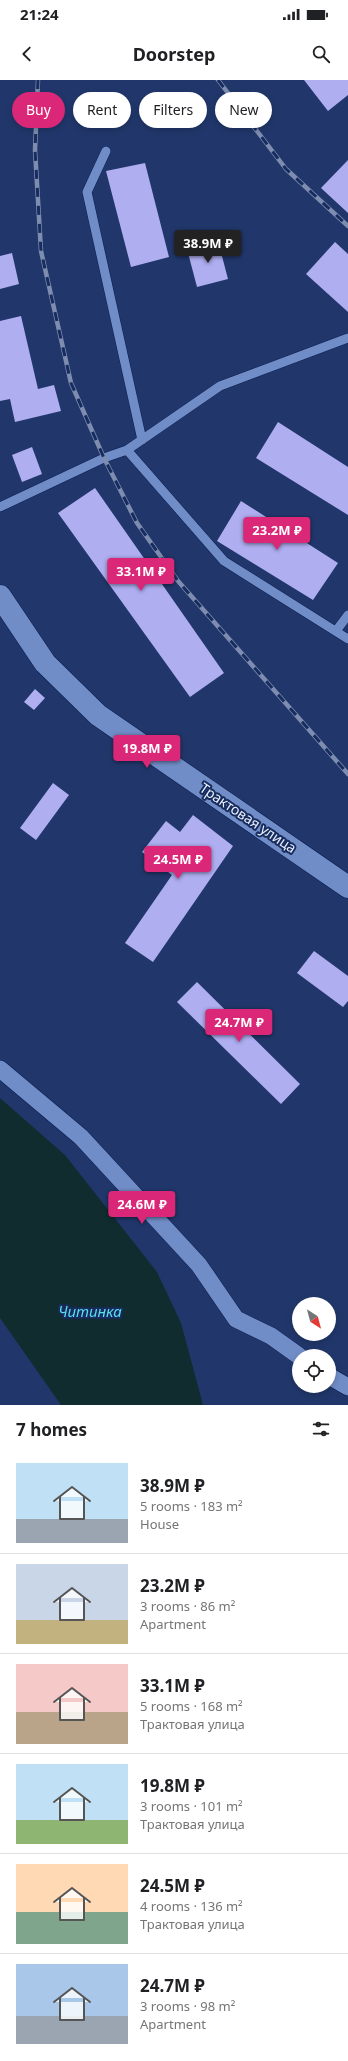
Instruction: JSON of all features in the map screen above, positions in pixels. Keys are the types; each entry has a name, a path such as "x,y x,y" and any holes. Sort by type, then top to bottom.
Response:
{"main road":[{"name":"Трактовая улица","path":"0,596 45,663 98,715 348,886"}],"street":[{"path":"0,1069 86,1143 199,1265 236,1319 271,1336 292,1351"},
{"path":"336,1380 348,1387"}],"lane":[{"path":"106,151 87,192 142,440"},
{"path":"0,507 98,461 127,450 220,386 348,338"},
{"path":"127,450 224,561 348,639"},
{"path":"336,631 348,615"}],"water":[{"name":"Читинка","path":"0,1098 65,1155 157,1272 181,1323 203,1405 61,1405 0,1318"}],"building":[{"path":"304,80 348,80 348,95 328,111"},
{"path":"348,160 348,213 321,188"},
{"path":"145,163 169,257 131,267 106,171"},
{"path":"218,241 228,279 197,287 187,249"},
{"path":"335,242 348,254 348,312 306,274"},
{"path":"12,253 19,284 0,289 0,256"},
{"path":"21,316 38,389 54,385 61,411 15,422 10,399 0,401 0,321"},
{"path":"278,422 348,467 348,515 256,458"},
{"path":"32,447 42,474 22,482 12,455"},
{"path":"95,488 224,673 190,697 58,513"},
{"path":"241,501 338,563 313,600 217,541"},
{"path":"35,689 45,698 34,710 24,702"},
{"path":"53,783 69,795 36,840 20,828"},
{"path":"193,815 233,846 153,962 125,943 172,875 142,852 166,821 180,832"},
{"path":"314,951 348,976 348,1001 343,1007 297,973"},
{"path":"197,982 300,1084 281,1104 177,1002"}],"railway":[{"path":"38,80 35,150 41,251 71,383 104,458 137,523 178,581 348,774"},
{"path":"218,80 286,169 348,226"}]}
